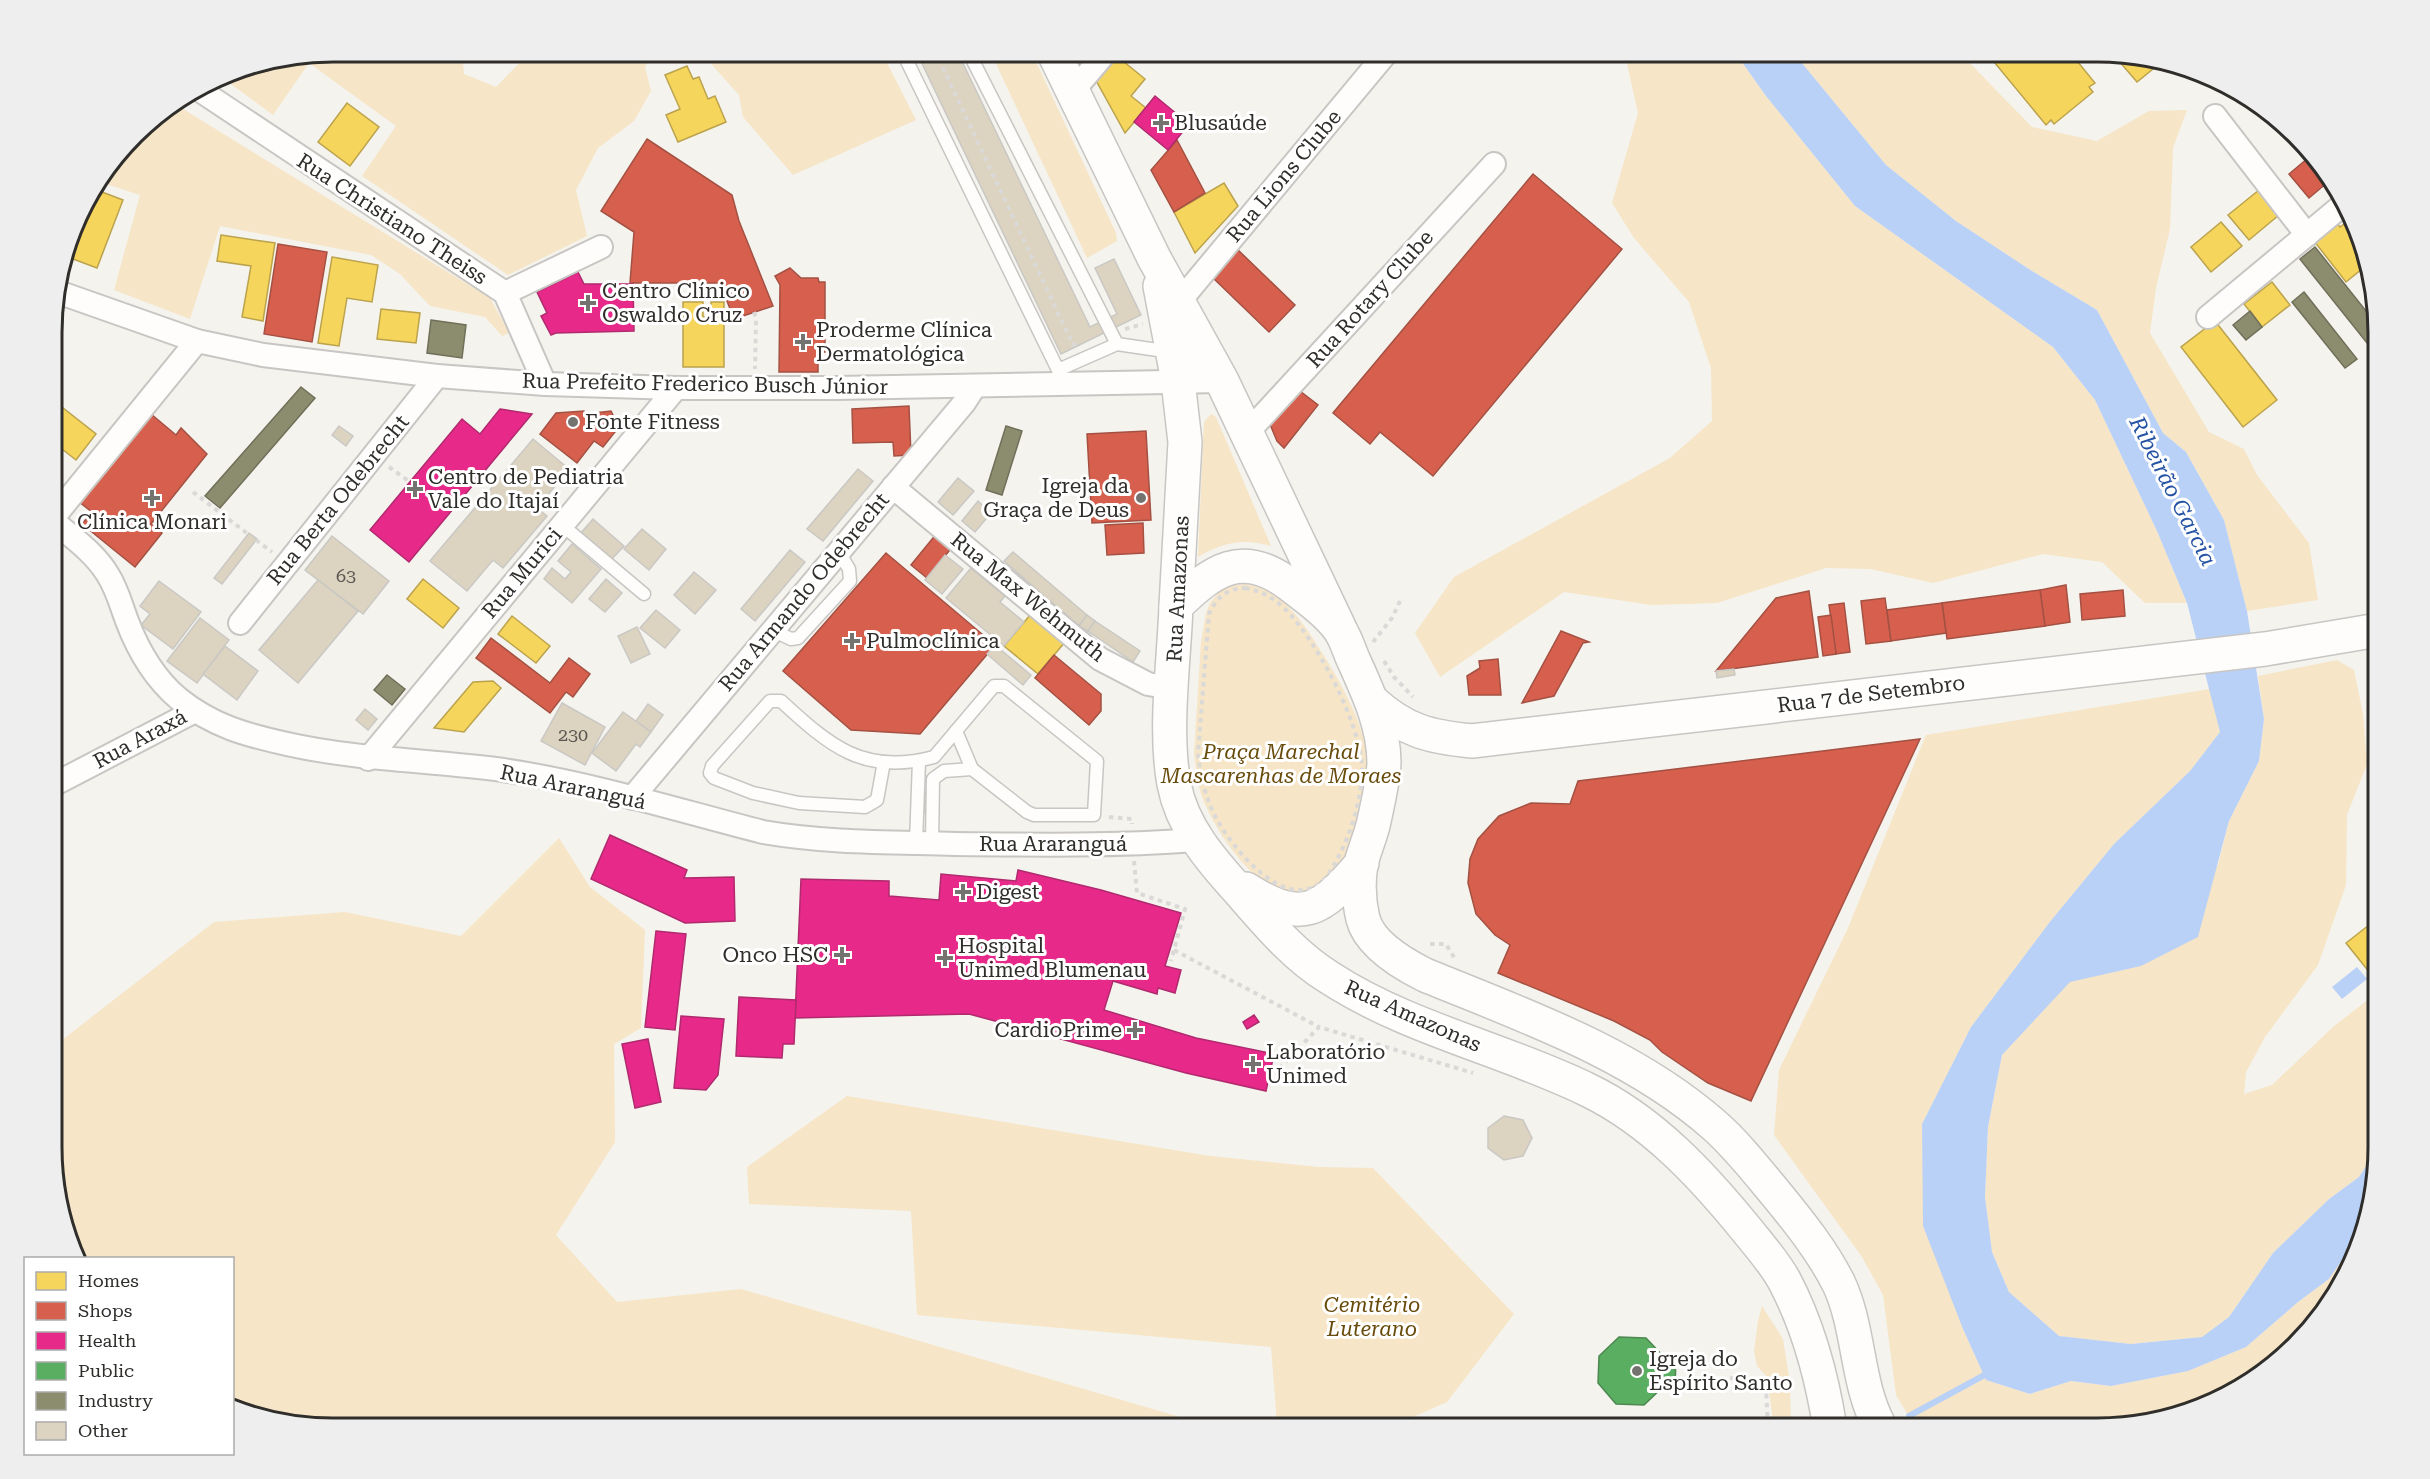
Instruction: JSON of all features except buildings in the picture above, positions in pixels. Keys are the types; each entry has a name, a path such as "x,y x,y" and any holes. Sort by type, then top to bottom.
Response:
{"main road":[{"name":"Rua Amazonas","path":"1058,62 1154,258 1222,381 1373,702 1384,760 1371,840 1362,863 1360,895 1364,921 1381,946 1404,965 1565,1033 1620,1061 1682,1099 1715,1126 1747,1160 1813,1240 1839,1284 1847,1302 1870,1404 1876,1418"},
{"name":"Rua Amazonas","path":"1154,258 1167,317 1185,442 1171,747 1174,785 1182,810 1207,828 1224,875 1288,945 1328,978 1368,1000 1470,1043 1548,1071 1591,1091 1634,1117 1681,1156 1729,1208 1783,1278 1801,1317 1825,1397 1828,1418"},
{"path":"1176,606 1197,586 1218,572 1228,567 1242,566 1260,569 1285,581 1309,599 1340,630"},
{"name":"Rua 7 de Setembro","path":"1373,702 1390,717 1419,733 1440,738 1472,741 2265,649 2368,632"},
{"path":"1224,875 1284,909 1303,911 1319,904 1338,891 1362,863"}],"street":[{"path":"1073,91 1098,62"},
{"name":"Rua Lions Clube","path":"1179,302 1379,62"},
{"name":"Rua Christiano Theiss","path":"205,94 505,293 545,384"},
{"path":"2215,116 2307,235"},
{"name":"Rua Rotary Clube","path":"1247,434 1494,164"},
{"path":"2208,317 2338,208"},
{"path":"505,293 600,247"},
{"name":"Rua Prefeito Frederico Busch Júnior","path":"64,294 197,341 263,355 436,376 545,384 676,388 975,386 1174,366 1222,381"},
{"path":"62,508 197,341"},
{"name":"Rua Berta Odebrecht","path":"240,623 436,376"},
{"name":"Rua Armando Odebrecht","path":"632,798 964,404 975,386"},
{"name":"Rua Murici","path":"368,759 676,388"},
{"name":"Rua Max Wehmuth","path":"894,487 1100,659 1148,684 1172,688"},
{"name":"Rua Araranguá","path":"62,527 93,556 107,573 117,592 138,647 177,698 195,711 238,733 323,752 368,759 502,770 632,798 763,832 797,838 924,843 1133,845 1207,828"},
{"name":"Rua Araxá","path":"62,780 195,711"}],"lane":[{"path":"907,62 1058,370 1117,344"},
{"path":"974,62 1117,344 1174,366 1222,381"},
{"path":"562,525 644,594"},
{"path":"924,843 934,758 956,730 994,686 1004,686 1097,762 1094,816 1034,815 972,769 956,730"},
{"path":"884,762 877,800 865,807 799,803 753,793 714,778 710,773 712,766 719,758 770,701 775,700 781,702 803,722 847,754 884,762 934,758"},
{"path":"919,761 924,843"},
{"path":"933,779 944,771 972,769"}],"path":[{"path":"939,62 1072,345"},
{"path":"754,312 756,318 755,388"},
{"path":"193,492 248,534"},
{"path":"1245,588 1258,591 1276,601 1296,622 1314,648 1353,724 1360,744 1361,782 1355,813 1337,859 1323,881 1307,888 1284,888 1263,874 1229,839 1207,828 1205,792 1198,753 1208,623 1217,598 1227,591 1245,588"},
{"path":"1373,642 1392,618 1400,601"},
{"path":"1134,858 1137,893 1185,909 1171,961"},
{"path":"1174,950 1319,1027 1475,1074"},
{"path":"1271,1067 1279,1069 1319,1027"},
{"path":"1730,1378 1759,1381 1766,1388 1768,1418"}],"green space":[{"path":"315,62 463,62 464,74 496,87 520,62 647,62 645,67 651,91 634,121 598,148 576,190 587,236 508,275 362,176 396,126 309,63 273,115 228,82 280,67"},
{"path":"711,62 887,62 916,120 793,175 743,117 739,95"},
{"path":"995,62 1036,62 1116,233 1117,241 1087,258"},
{"path":"1626,62 1742,62 1766,96 1855,206 2053,347 2095,400 2157,531 2187,603 2145,603 2102,562 2043,554 1933,583 1870,569 1826,568 1717,603 1652,605 1564,592 1440,677 1415,633 1454,577 1670,458 1712,421 1711,368 1689,302 1634,238 1612,203 1638,113"},
{"path":"1801,62 1969,62 2032,127 2097,141 2149,111 2187,110 2173,148 2170,229 2156,288 2150,333 2209,432 2244,449 2257,475 2309,543 2318,600 2247,611 2224,520 2186,452 2163,433 2097,310 1956,221 1886,165"},
{"path":"181,108 490,298 509,333 502,336 485,317 430,306 400,274 371,255 220,226 190,319 114,290 140,195 106,184 141,141"},
{"path":"1211,414 1216,417 1271,546 1251,542 1233,543 1198,557 1204,422"},
{"name":"Praça Marechal Mascarenhas de Moraes","path":"1245,584 1271,593 1300,620 1342,686 1358,722 1365,745 1363,793 1348,849 1333,875 1307,893 1290,893 1273,887 1242,862 1217,827 1207,809 1198,784 1194,754 1201,642 1206,613 1210,603 1220,591 1234,585"},
{"path":"2337,660 2354,670 2363,714 2367,764 2347,815 2346,885 2318,965 2265,1037 2246,1072 2244,1094 2272,1085 2333,1027 2368,1000 2368,1163 2359,1177 2329,1199 2273,1253 2229,1317 2202,1337 2131,1344 2059,1336 2009,1292 1992,1252 1985,1197 1988,1127 2002,1055 2070,981 2141,966 2218,865 2229,821 2259,761 2264,719 2258,676"},
{"path":"2210,689 2220,732 2190,771 2114,844 2049,923 1971,1027 1922,1124 1963,1329 1986,1380 2030,1394 2071,1381 2111,1386 2188,1371 2246,1347 2298,1302 2329,1279 2347,1253 2323,1297 2289,1338 2248,1372 2201,1397 2150,1412 2115,1417 1910,1418 1896,1395 1883,1295 1862,1257 1774,1135 1779,1070 1848,928 1926,735"},
{"path":"559,838 590,887 645,930 641,1028 614,1044 615,1142 556,1235 617,1302 741,1289 1184,1418 333,1418 280,1412 234,1399 234,1257 85,1257 71,1216 62,1164 62,1040 214,922 345,912 461,936"},
{"name":"Cemitério Luterano","path":"847,1096 1210,1156 1318,1167 1373,1168 1514,1314 1447,1402 1411,1418 1277,1418 1271,1347 917,1315 911,1211 749,1204 747,1167"},
{"path":"1762,1306 1783,1339 1790,1383 1791,1418 1773,1418 1767,1377 1757,1366 1754,1351"}],"water":[{"name":"Ribeirão Garcia","path":"1742,62 1801,62 1886,165 1956,221 2097,310 2163,433 2186,452 2224,520 2247,611 2264,719 2259,761 2229,821 2198,937 2141,966 2070,982 2002,1055 1988,1127 1985,1197 1992,1252 2009,1292 2059,1336 2131,1344 2202,1337 2229,1317 2273,1253 2329,1199 2359,1177 2368,1163 2363,1199 2354,1233 2347,1253 2329,1279 2298,1302 2246,1347 2188,1371 2111,1386 2071,1381 2030,1394 1986,1380 1963,1329 1923,1226 1922,1124 1971,1027 2049,923 2114,844 2190,771 2220,732 2187,603 2157,531 2095,400 2053,347 1855,206 1766,96"},
{"path":"2357,967 2367,979 2342,999 2332,987"}],"waterway":[{"path":"1909,1416 1990,1372"}],"place":[{"name":"Blusaúde","path":"1161,123"},
{"name":"Centro Clínico Oswaldo Cruz","path":"588,303"},
{"name":"Proderme Clínica Dermatológica","path":"803,342"},
{"name":"Fonte Fitness","path":"573,422"},
{"name":"Centro de Pediatria Vale do Itajaí","path":"415,489"},
{"name":"Clínica Monari","path":"152,498"},
{"name":"Igreja da Graça de Deus","path":"1141,498"},
{"name":"Pulmoclínica","path":"852,641"},
{"name":"Digest","path":"963,892"},
{"name":"Onco HSC","path":"842,955"},
{"name":"Hospital Unimed Blumenau","path":"945,958"},
{"name":"CardioPrime","path":"1135,1030"},
{"name":"Laboratório Unimed","path":"1253,1064"},
{"name":"Igreja do Espírito Santo","path":"1637,1371"}]}
